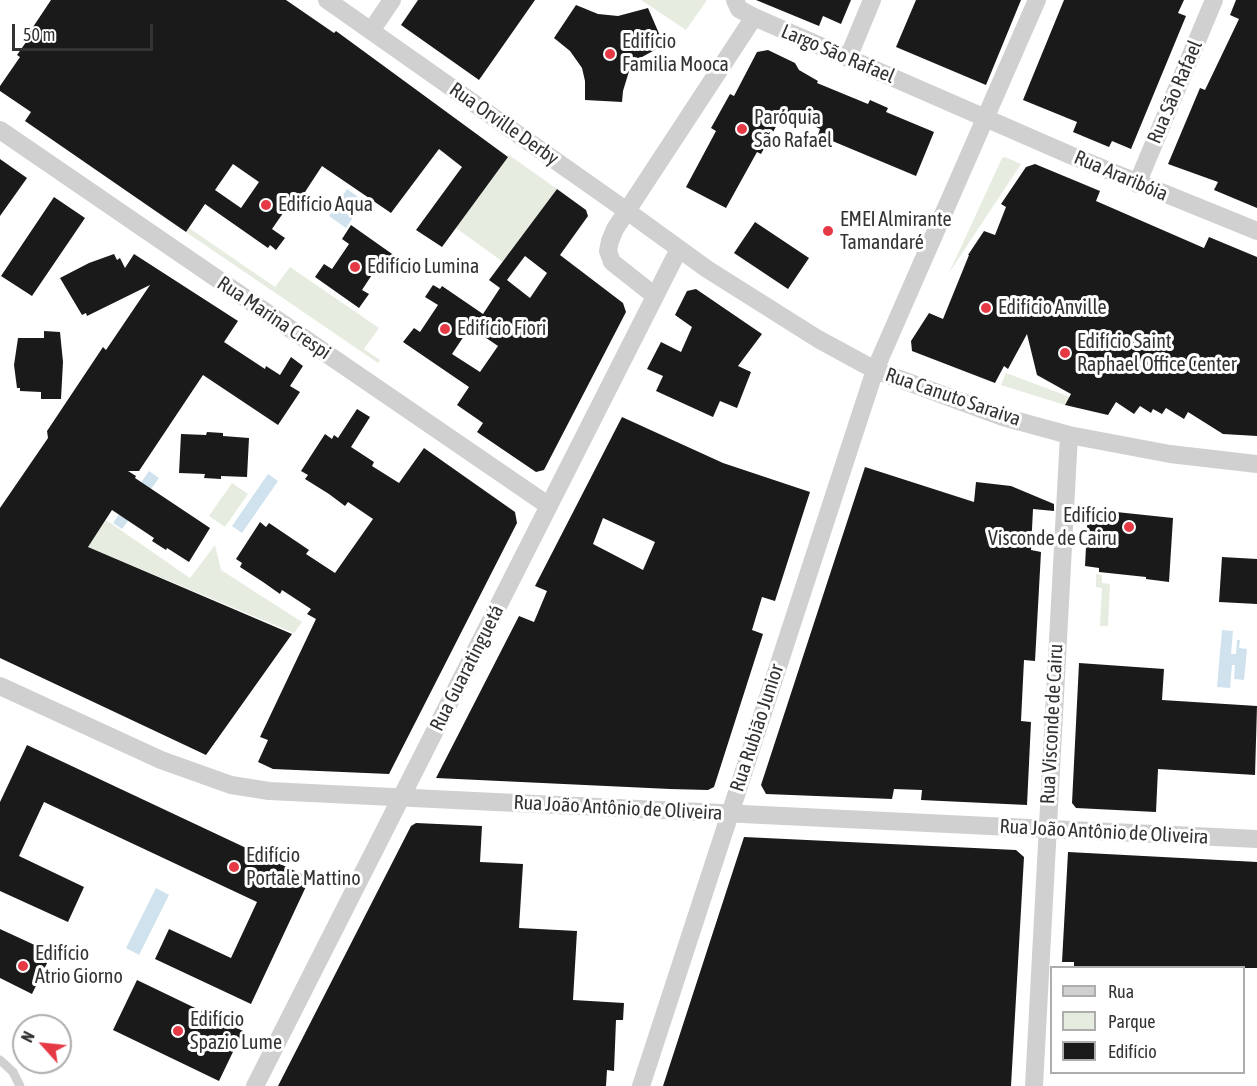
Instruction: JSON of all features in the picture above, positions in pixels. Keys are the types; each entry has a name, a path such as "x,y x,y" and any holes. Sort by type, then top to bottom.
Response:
{"street":[{"name":"Rua Orville Derby","path":"327,0 680,249"},
{"path":"371,31 392,0"},
{"name":"Largo São Rafael","path":"735,0 740,9 754,17 986,118"},
{"path":"848,58 872,0"},
{"path":"875,370 1037,0"},
{"name":"Rua São Rafael","path":"1137,184 1214,0"},
{"path":"655,296 612,262 608,251 610,241 615,229 754,17"},
{"name":"Rua Araribóia","path":"986,118 1137,184 1257,231"},
{"name":"Rua Marina Crespi","path":"0,130 549,506"},
{"name":"Rua Canuto Saraiva","path":"680,249 788,321 875,370 1003,417 1069,435 1170,454 1257,464"},
{"name":"Rua Guaratinguetá","path":"255,1086 680,249"},
{"name":"Rua Rubião Junior","path":"640,1086 875,370"},
{"name":"Rua Visconde de Cairu","path":"1034,1086 1069,435"},
{"name":"Rua João Antônio de Oliveira","path":"0,686 161,760 231,785 269,791 1257,839"}],"lane":[{"path":"0,1060 13,1072 20,1086"}],"green space":[{"path":"641,0 707,0 686,30"},
{"path":"509,155 557,189 503,262 456,228"},
{"path":"1005,157 1021,164 949,273 1002,158"},
{"path":"189,228 275,287 290,267 379,328 364,349 380,360 378,363 186,232"},
{"path":"1006,373 1070,397 1065,405 1001,385"},
{"path":"232,483 248,494 225,527 209,516"},
{"path":"106,520 190,578 215,545 221,570 302,622 294,633 88,547"},
{"path":"1096,574 1102,575 1102,583 1110,584 1108,626 1100,626 1102,588 1096,587"}],"water":[{"path":"347,189 364,201 346,228 329,216"},
{"path":"149,471 159,478 122,529 113,523"},
{"path":"268,474 278,481 242,533 232,526"},
{"path":"1222,630 1233,631 1231,654 1236,654 1237,640 1240,640 1239,648 1247,649 1244,680 1234,679 1235,665 1232,665 1230,688 1217,687"},
{"path":"156,888 169,895 139,955 126,948"}],"building":[{"path":"51,0 286,0 334,33 336,31 508,157 442,247 416,230 462,167 439,149 391,213 322,166 305,192 304,195 311,199 303,211 290,203 272,229 285,238 276,250 270,245 268,248 205,204 186,232 25,121 31,112 0,91 0,86 20,57 17,55 31,35 29,33","holes":["233,164 259,182 241,208 215,190"]},
{"path":"418,0 535,0 479,80 401,25"},
{"path":"756,0 851,0 841,24 823,16 819,26"},
{"path":"916,0 1021,0 986,85 896,47"},
{"path":"1064,0 1184,0 1178,13 1186,16 1131,149 1112,141 1109,147 1073,132 1077,122 1023,100"},
{"path":"1236,0 1257,0 1257,208 1214,190 1218,182 1168,164 1200,88 1205,90 1239,19 1230,15"},
{"name":"Edifício Familia Mooca","path":"576,5 598,14 618,16 648,8 664,45 642,57 630,68 622,102 585,100 582,68 570,51 554,38"},
{"path":"768,50 795,63 799,70 818,81 817,83 868,104 870,100 888,108 886,112 934,132 916,176 818,135 820,129 785,110 761,154 757,152 726,208 686,187 716,131 711,128 730,94 734,96 757,52"},
{"path":"0,159 27,178 0,216"},
{"path":"1035,164 1100,191 1096,201 1204,248 1209,237 1257,257 1257,436 1223,434 1188,412 1184,419 1166,408 1162,414 1153,409 1151,413 1140,406 1134,414 1116,402 1108,415 1065,405 1071,394 1037,375 1027,334 1008,369 1004,366 995,383 912,351 911,341 929,313 943,319 968,255 984,231 995,235 1006,207 1001,204 1026,167"},
{"path":"557,189 586,210 588,216 560,255 623,303 626,312 544,470 536,472 477,432 483,423 457,405 469,387 403,342 414,328 420,332 438,305 425,297 433,285 440,289 442,286 483,314 500,288 489,280","holes":["525,256 547,273 530,298 507,280","470,327 498,346 480,372 452,354"]},
{"path":"54,197 85,218 32,296 1,276"},
{"path":"755,222 809,258 788,289 734,253"},
{"name":"Edifício Lumina","path":"351,225 395,256 386,269 379,264 362,290 369,294 359,308 315,277 324,264 332,269 349,244 342,239"},
{"path":"114,254 117,260 120,258 125,268 134,254 238,321 224,342 265,369 266,366 280,375 291,357 303,366 290,386 300,392 278,425 203,375 139,471 128,471 210,528 189,562 152,541 154,538 112,510 88,547 292,634 206,755 0,658 0,508 48,438 47,431 103,347 106,350 150,285 87,316 86,313 82,315 60,278 89,263"},
{"path":"696,289 762,334 738,366 751,372 737,408 720,401 713,417 656,391 663,376 647,369 661,342 681,352 692,327 675,315 687,291"},
{"path":"44,331 60,332 63,362 61,399 41,399 41,392 20,391 20,388 17,388 14,365 18,338 44,338"},
{"path":"357,409 370,417 351,447 374,462 372,466 399,483 424,448 515,512 517,523 389,774 273,769 258,762 268,740 260,737 316,619 307,614 311,609 282,590 280,594 240,567 242,563 236,559 260,522 266,527 269,523 309,550 306,554 335,573 373,519 348,502 345,506 305,479 308,475 301,471 325,434 332,439 334,435 338,438"},
{"path":"622,417 723,463 810,492 775,601 762,597 752,630 763,634 714,787 708,790 436,778 519,616 534,622 547,591 535,586","holes":["603,518 655,542 643,570 593,544"]},
{"path":"207,432 249,438 247,477 204,478 205,474 179,473 181,434 206,435"},
{"path":"865,467 974,502 976,482 1011,486 1054,504 1054,511 1033,509 1031,550 1041,552 1035,661 1024,660 1021,721 1031,722 1027,805 921,800 922,790 894,789 892,799 766,794 761,785"},
{"path":"1088,509 1173,518 1169,582 1099,572 1099,568 1085,566"},
{"path":"1222,557 1257,559 1257,604 1219,602"},
{"path":"1079,663 1164,669 1162,700 1257,706 1255,775 1158,769 1156,812 1076,808 1072,803"},
{"name":"Edifício Portale Mattino","path":"27,745 310,878 251,1004 155,959 169,929 231,958 257,902 44,802 19,856 84,887 68,922 0,891 0,802"},
{"path":"416,823 482,826 480,862 523,864 519,928 577,931 573,1000 624,1003 623,1020 616,1020 614,1071 607,1070 606,1086 278,1086 411,826"},
{"path":"744,837 1016,850 1024,857 1011,1086 663,1086"},
{"path":"1068,852 1257,862 1257,968 1245,968 1245,966 1074,966 1074,962 1062,962"},
{"name":"Edifício Atrio Giorno","path":"0,929 52,953 32,994 0,978"},
{"name":"Edifício Spazio Lume","path":"137,980 243,1031 219,1081 113,1030"}],"place":[{"name":"Edifício Familia Mooca","path":"610,54"},
{"name":"Paróquia São Rafael","path":"742,129"},
{"name":"Edifício Aqua","path":"266,205"},
{"name":"EMEI Almirante Tamandaré","path":"828,231"},
{"name":"Edifício Lumina","path":"355,267"},
{"name":"Edifício Anville","path":"986,308"},
{"name":"Edifício Fiori","path":"445,329"},
{"name":"Edifício Saint Raphael Office Center","path":"1065,353"},
{"name":"Edifício Visconde de Cairu","path":"1129,527"},
{"name":"Edifício Portale Mattino","path":"234,867"},
{"name":"Edifício Atrio Giorno","path":"23,966"},
{"name":"Edifício Spazio Lume","path":"178,1031"}]}
